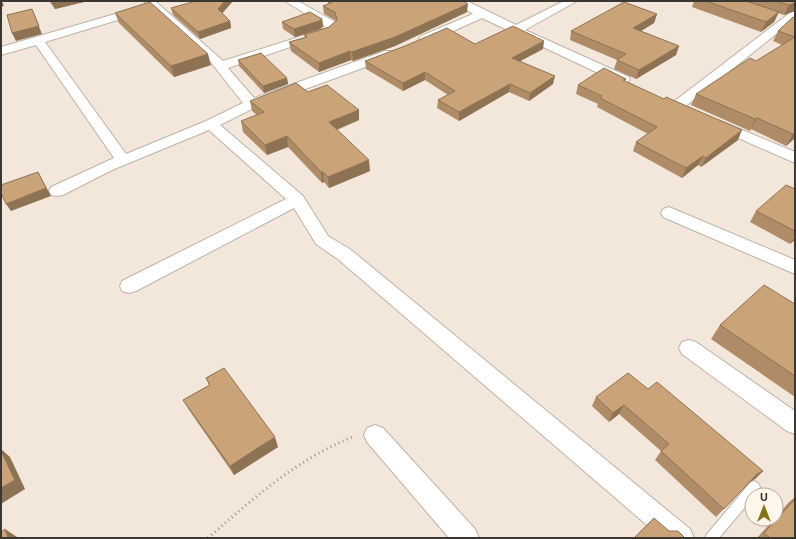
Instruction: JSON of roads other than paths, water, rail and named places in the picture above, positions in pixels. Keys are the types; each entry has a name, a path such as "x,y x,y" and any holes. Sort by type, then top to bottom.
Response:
{"street":[{"path":"221,66 325,32 331,27 331,24 325,20 290,1"},
{"path":"517,29 572,1"},
{"path":"465,2 482,14 517,29 635,86"},
{"path":"1,52 152,4 214,58 251,104"},
{"path":"414,44 482,14"},
{"path":"676,106 790,23 795,14"},
{"path":"770,16 790,23"},
{"path":"39,41 123,160"},
{"path":"57,191 123,160 211,124 251,104 400,50"},
{"path":"663,99 690,112"},
{"path":"704,118 792,153"},
{"path":"211,124 297,200 322,240 345,255 681,538"},
{"path":"129,286 297,200"},
{"path":"669,213 795,267"},
{"path":"689,348 795,424"},
{"path":"375,435 466,538"}],"lane":[{"path":"711,538 744,499"}]}
